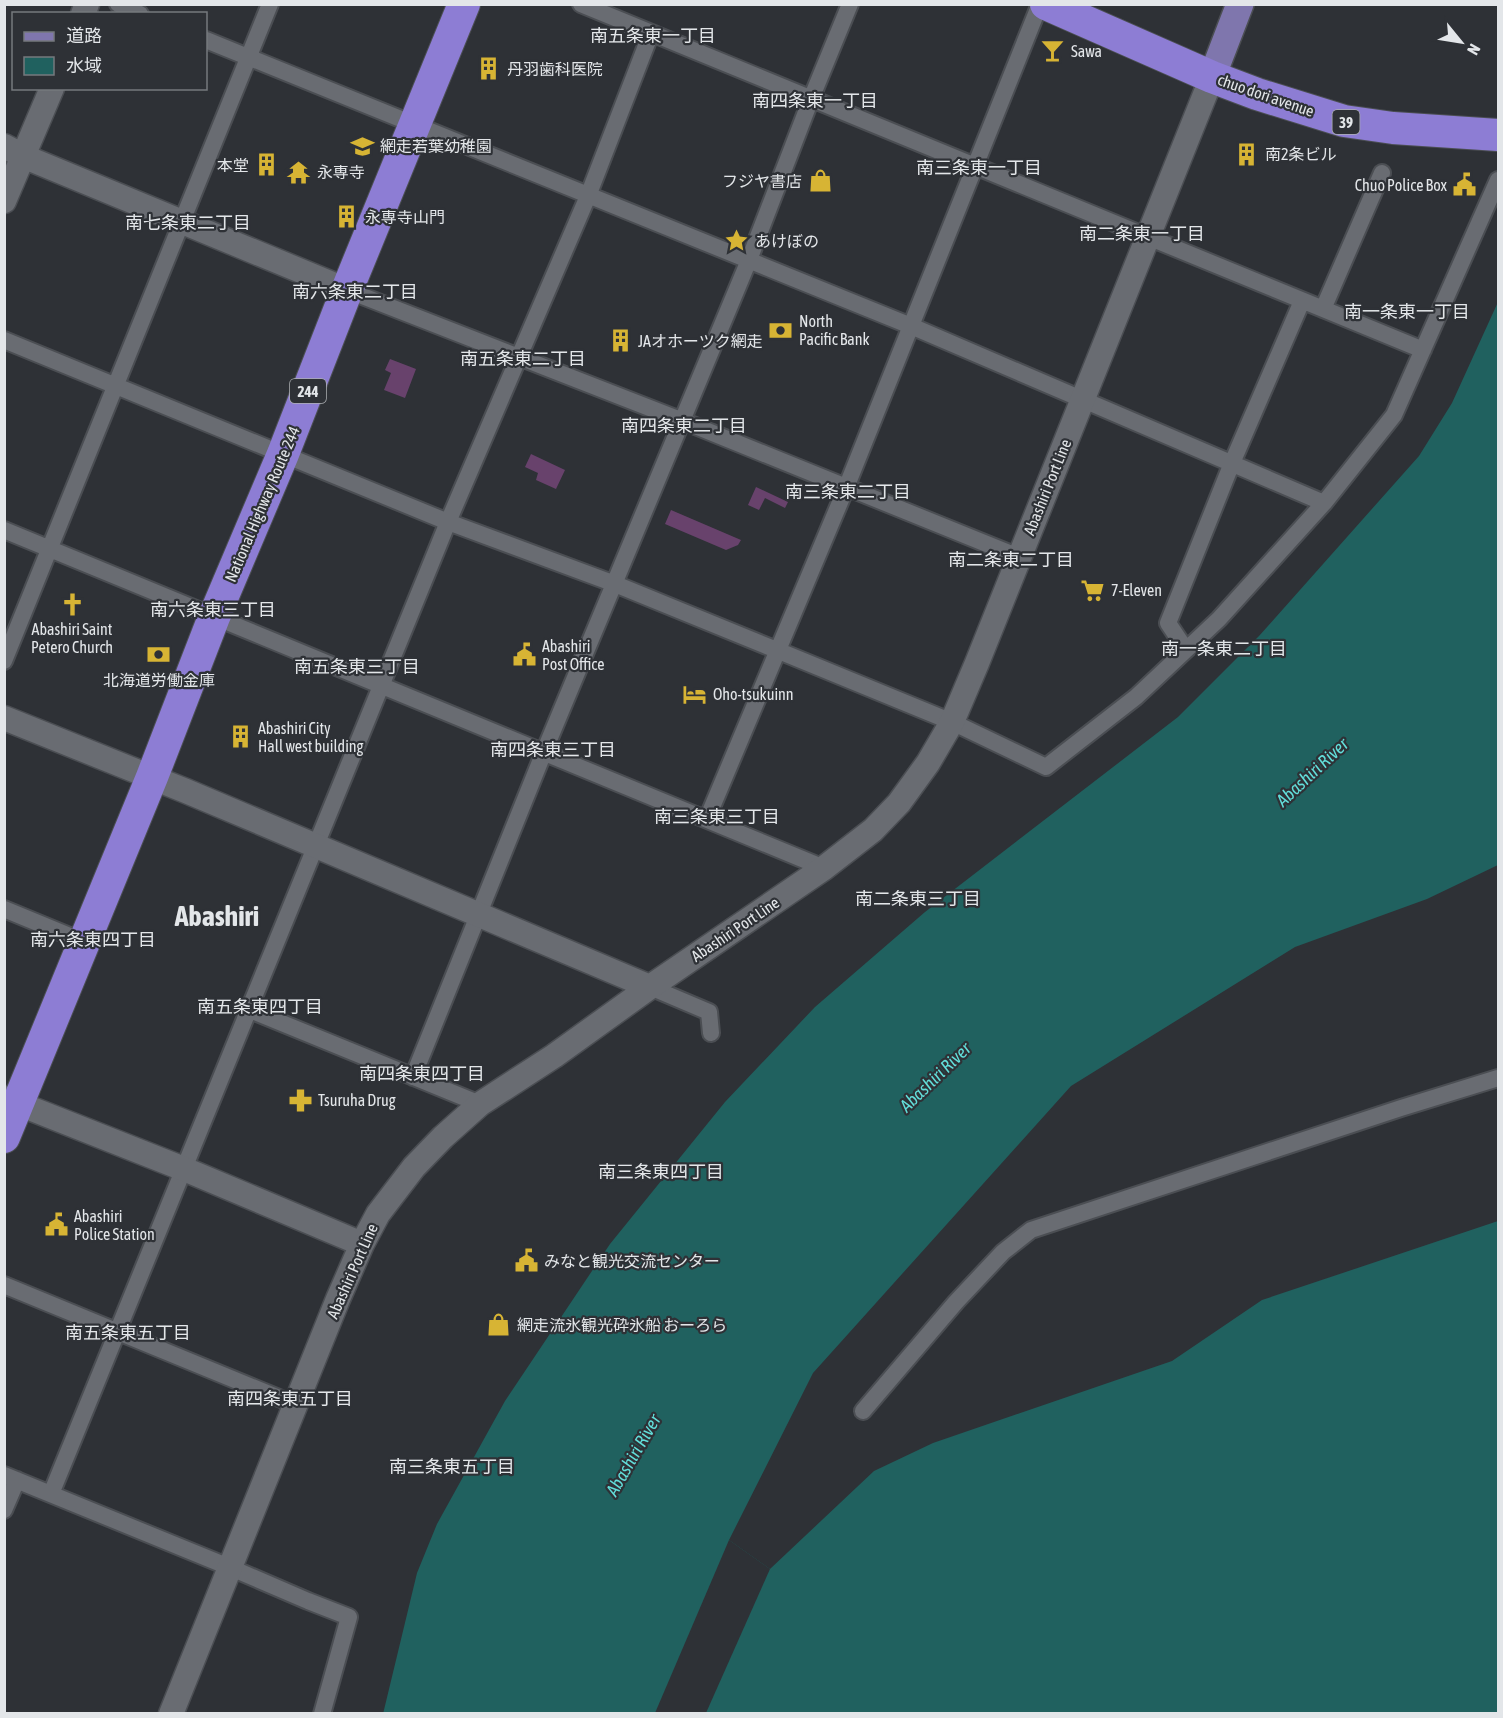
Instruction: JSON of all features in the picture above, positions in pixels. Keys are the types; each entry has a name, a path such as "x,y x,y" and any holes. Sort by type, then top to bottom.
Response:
{"highway":[{"name":"National Highway Route 244","path":"4,1137 11,1101 84,942 464,4"},
{"name":"chuo dori avenue","path":"1046,4 1212,77 1257,94 1344,121 1393,128 1493,135"}],"main road":[{"path":"1212,77 1240,4"},
{"name":"Abashiri Port Line","path":"171,1713 362,1244 378,1214 414,1167 480,1104 554,1056 824,868 873,830 899,803 928,763 952,722 1212,77"},
{"path":"4,201 14,152 51,90"},
{"path":"14,152 347,290"},
{"path":"4,718 317,845 650,987"},
{"path":"11,1101 184,1169 362,1244"}],"street":[{"path":"118,4 136,12"},
{"path":"4,661 270,4"},
{"path":"581,4 1423,350"},
{"path":"413,1077 544,752 749,260 850,4"},
{"path":"707,819 846,488 1040,4"},
{"path":"51,1494 448,522 588,196 651,33"},
{"path":"207,40 910,326 1324,503"},
{"path":"1323,309 1382,173"},
{"path":"4,340 448,522 615,584 952,722 1046,767 1136,697 1219,620 1324,503 1395,415 1498,180"},
{"path":"347,290 683,421 1019,557"},
{"path":"1186,650 1168,623 1232,463 1302,301"},
{"path":"4,530 824,868"},
{"path":"4,909 84,942"},
{"path":"650,987 709,1012 711,1033"},
{"path":"250,1010 480,1104"},
{"path":"863,1411 956,1302 1003,1252 1031,1230 1378,1115 1498,1078"},
{"path":"4,1285 296,1405"},
{"path":"4,1510 11,1477 349,1617 321,1713"}],"shaded area":[{"path":"390,359 416,369 405,398 384,390 391,373 385,370"},
{"path":"531,454 565,470 556,489 536,480 538,473 525,467"},
{"path":"756,487 788,502 785,508 765,498 759,510 748,505"},
{"path":"671,510 741,540 738,545 726,550 665,524"}],"water":[{"name":"Abashiri River","path":"1498,302 1498,865 1427,899 1295,947 1071,1086 813,1373 729,1540 770,1569 874,1471 933,1443 1172,1361 1262,1300 1498,1221 1498,1713 383,1714 417,1573 437,1524 505,1401 610,1244 725,1102 815,1007 925,912 1178,717 1259,636 1419,456 1452,403"}],"pier":[{"path":"729,1540 770,1569 706,1713 655,1713"}],"place":[{"name":"Sawa","path":"1053,51"},
{"name":"丹羽歯科医院","path":"489,69"},
{"name":"網走若葉幼稚園","path":"362,146"},
{"name":"南2条ビル","path":"1247,154"},
{"name":"本堂","path":"267,165"},
{"name":"永専寺","path":"299,172"},
{"name":"フジヤ書店","path":"820,181"},
{"name":"Chuo Police Box","path":"1465,185"},
{"name":"永専寺山門","path":"347,217"},
{"name":"あけぼの","path":"737,241"},
{"name":"North Pacific Bank","path":"781,330"},
{"name":"JAオホーツク網走","path":"620,341"},
{"name":"7-Eleven","path":"1093,590"},
{"name":"Abashiri Saint Petero Church","path":"72,604"},
{"name":"北海道労働金庫","path":"159,655"},
{"name":"Abashiri Post Office","path":"524,655"},
{"name":"Oho-tsukuinn","path":"695,694"},
{"name":"Abashiri City Hall west building","path":"240,737"},
{"name":"Tsuruha Drug","path":"300,1100"},
{"name":"Abashiri Police Station","path":"56,1225"},
{"name":"みなと観光交流センター","path":"526,1261"},
{"name":"網走流氷観光砕氷船 おーろら","path":"499,1325"}],"district":[{"name":"南五条東一丁目","path":"653,35"},
{"name":"南四条東一丁目","path":"815,100"},
{"name":"南三条東一丁目","path":"979,167"},
{"name":"南七条東二丁目","path":"188,222"},
{"name":"南二条東一丁目","path":"1142,233"},
{"name":"南六条東二丁目","path":"355,291"},
{"name":"南一条東一丁目","path":"1407,311"},
{"name":"南五条東二丁目","path":"523,358"},
{"name":"南四条東二丁目","path":"684,425"},
{"name":"南三条東二丁目","path":"848,491"},
{"name":"南二条東二丁目","path":"1011,559"},
{"name":"南六条東三丁目","path":"213,609"},
{"name":"南一条東二丁目","path":"1224,648"},
{"name":"南五条東三丁目","path":"357,666"},
{"name":"南四条東三丁目","path":"553,749"},
{"name":"南三条東三丁目","path":"717,816"},
{"name":"南二条東三丁目","path":"918,898"},
{"name":"Abashiri","path":"217,916"},
{"name":"南六条東四丁目","path":"93,939"},
{"name":"南五条東四丁目","path":"260,1006"},
{"name":"南四条東四丁目","path":"422,1073"},
{"name":"南三条東四丁目","path":"661,1171"},
{"name":"南五条東五丁目","path":"128,1332"},
{"name":"南四条東五丁目","path":"290,1398"},
{"name":"南三条東五丁目","path":"452,1466"}]}
